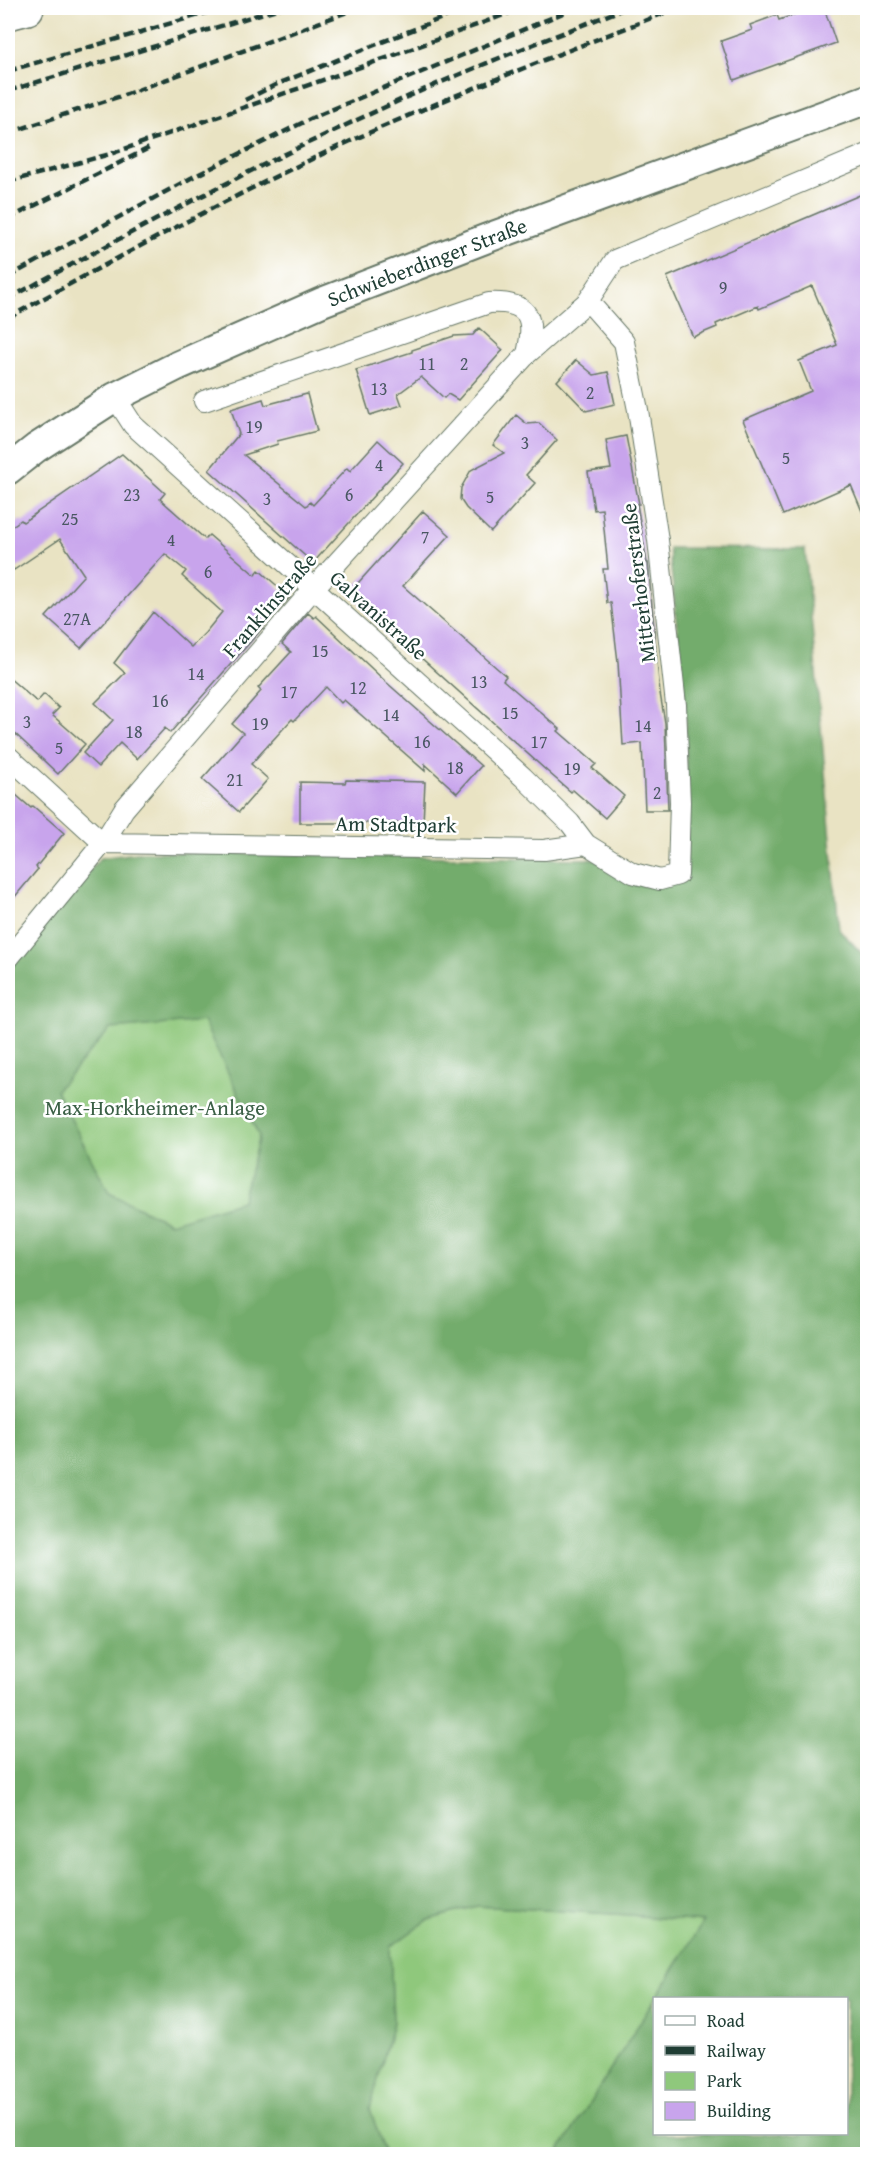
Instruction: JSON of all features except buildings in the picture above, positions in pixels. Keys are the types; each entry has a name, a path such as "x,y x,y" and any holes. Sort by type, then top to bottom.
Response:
{"highway":[{"path":"8,13 27,8"}],"main road":[{"name":"Schwieberdinger Straße","path":"8,470 36,448 115,397 177,366 322,302 485,239 867,99"}],"street":[{"path":"588,301 615,260 867,154"},
{"name":"Franklinstraße","path":"8,959 103,843 124,809 314,588 527,354 588,301"},
{"name":"Mitterhoferstraße","path":"586,844 633,873 660,880 678,875 680,802 676,705 658,540 638,410 624,342 588,301"},
{"path":"204,401 489,303 506,302 522,309 530,318 532,334 527,354"},
{"name":"Galvanistraße","path":"115,397 133,425 523,777 570,823 586,844"},
{"path":"8,756 103,843"},
{"name":"Am Stadtpark","path":"103,843 544,850 586,844"}],"green space":[{"path":"669,548 805,549 839,929 868,960 867,2154 558,2154 653,2002 653,2135 848,2135 848,1997 657,1997 703,1922 630,1915 477,1906 428,1920 390,1947 393,2022 370,2109 385,2154 8,2154 8,971 100,858 145,852 590,859 686,877 686,715","holes":["203,1021 259,1136 242,1201 170,1223 109,1193 56,1090 110,1029"]},
{"name":"Max-Horkheimer-Anlage","path":"203,1021 259,1136 242,1201 171,1223 109,1193 56,1090 110,1029"},
{"path":"477,1906 630,1915 703,1922 656,1997 653,1997 653,2002 558,2154 385,2154 370,2109 393,2022 390,1947 428,1920"}],"railway":[{"path":"8,71 223,8"},
{"path":"8,91 280,8"},
{"path":"8,133 127,94 358,8"},
{"path":"245,100 275,85 467,8"},
{"path":"8,182 110,154 523,8"},
{"path":"8,277 191,178 314,117 575,8"},
{"path":"8,299 194,200 335,130 443,81 626,8"},
{"path":"8,318 167,232 329,151 458,95 677,8"},
{"path":"8,219 149,148"}]}
